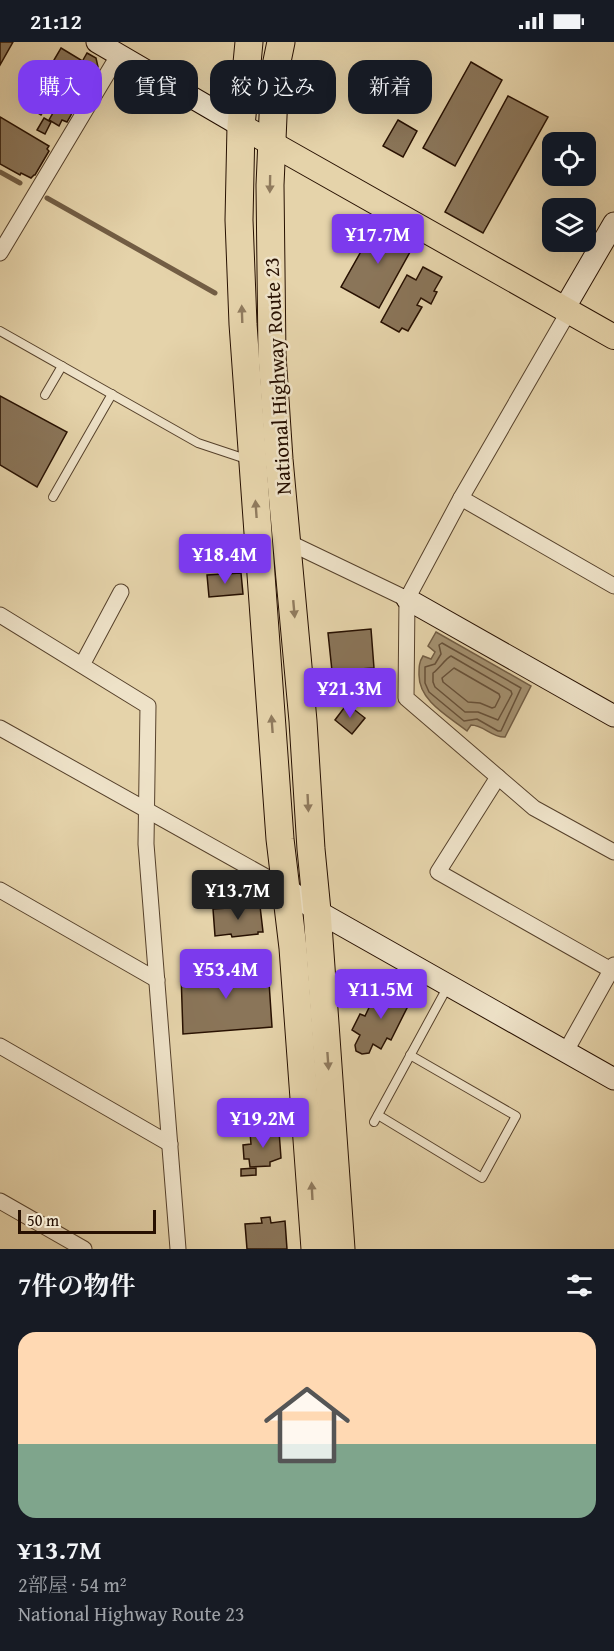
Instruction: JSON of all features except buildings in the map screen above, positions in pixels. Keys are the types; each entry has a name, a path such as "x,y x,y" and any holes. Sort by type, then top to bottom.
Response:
{"highway":[{"name":"National Highway Route 23","path":"249,42 241,126 240,220 243,324 280,839 293,948 315,1249"},
{"name":"National Highway Route 23","path":"281,42 275,71 271,143 272,355 300,686 341,1249"}],"main road":[{"path":"241,126 614,337"}],"street":[{"path":"0,254 109,47 241,126"},
{"path":"614,223 406,599 406,698 534,808 614,852"},
{"path":"461,498 614,586"},
{"path":"288,542 406,599 614,716"},
{"path":"82,665 121,592"},
{"path":"0,615 148,706 146,843 178,1249"},
{"path":"0,728 286,888 317,911 614,1079"},
{"path":"498,777 438,872 613,967 566,1051"},
{"path":"0,890 157,981"},
{"path":"0,1047 170,1144"},
{"path":"0,1201 84,1249"}],"lane":[{"path":"0,331 198,442 253,461"},
{"path":"45,395 62,366"},
{"path":"53,497 112,394"},
{"path":"300,686 351,683 362,691"},
{"path":"410,1054 516,1116 482,1178 376,1118 410,1054 448,984"}],"water":[{"path":"436,632 531,686 505,737 496,736 471,725 467,731 443,714 424,693 420,684 419,665 423,656 431,659 435,652 428,646"}],"waterway":[{"path":"0,172 20,183"},
{"path":"47,198 215,293"}]}
